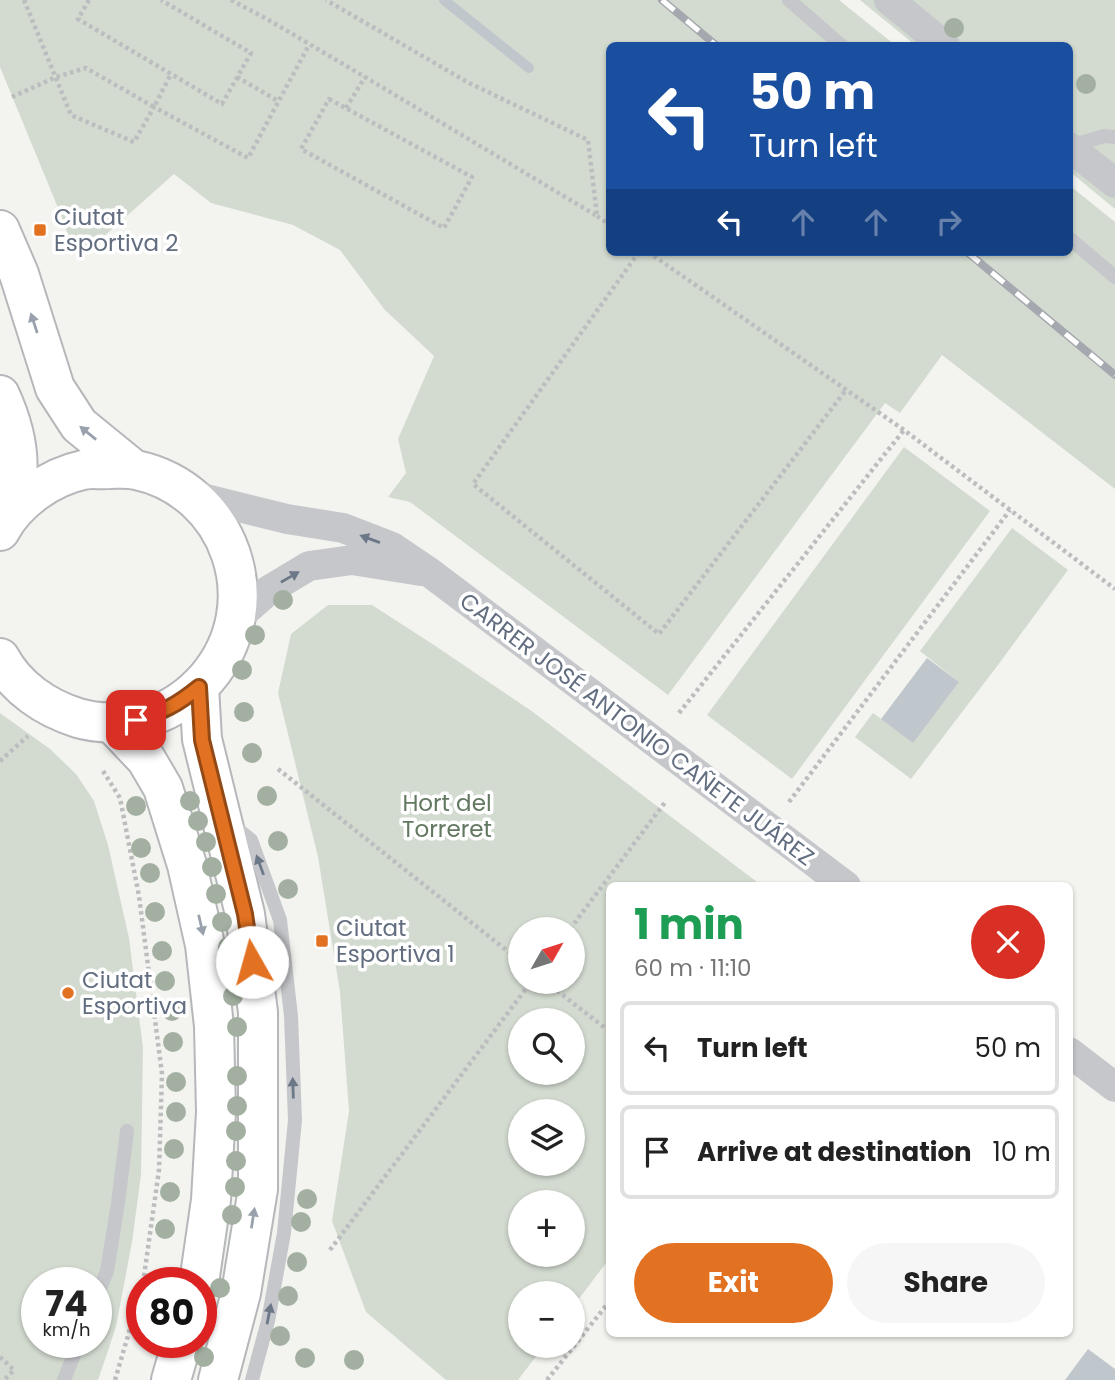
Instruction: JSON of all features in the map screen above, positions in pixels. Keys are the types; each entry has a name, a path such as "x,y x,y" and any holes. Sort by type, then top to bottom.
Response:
{"highway":[{"path":"0,230 19,274 55,388 79,425 133,469"},
{"path":"0,395 17,444 18,479 2,527"},
{"path":"0,658 21,686 40,702 63,713 87,721 112,723 136,720 159,713 180,702 199,687 216,667 229,644 238,599 233,560 217,524 190,495 163,478 133,469 84,470 53,480 25,499 2,527"},
{"path":"199,687 202,740 245,914 258,1012 258,1189 241,1293 218,1380"},
{"path":"112,723 146,759 163,788 187,865 205,945 214,1026 216,1112 211,1200 201,1267"},
{"path":"171,1380 177,1358"}],"street":[{"path":"888,0 939,42"},
{"path":"1073,150 1115,183"},
{"name":"CARRER JOSÉ ANTONIO CAÑETE JUÁREZ","path":"190,495 287,519 342,528 392,547 429,572 841,882"},
{"name":"CARRER JOSÉ ANTONIO CAÑETE JUÁREZ","path":"236,619 269,590 309,566 352,560 429,572"},
{"path":"1073,1055 1115,1087"}],"lane":[{"path":"789,0 837,42"},
{"path":"1073,146 1104,136 1115,137"},
{"path":"1073,241 1115,277"},
{"path":"220,815 251,840 280,920 291,1016 295,1120 284,1233 268,1321 252,1380"},
{"path":"108,1267 127,1130"},
{"path":"64,1380 73,1358"}],"path":[{"path":"24,0 71,116 134,142 171,74"},
{"path":"89,0 78,19 222,104 251,53 161,0"},
{"path":"231,0 606,222"},
{"path":"326,0 469,83 588,140 597,216"},
{"path":"12,97 55,77 86,68 248,158 309,45"},
{"path":"237,77 278,102"},
{"path":"346,108 365,77"},
{"path":"329,99 346,108 472,177 444,228 301,149 329,99"},
{"path":"636,256 473,484 659,634 846,390"},
{"path":"654,256 904,430 1115,589"},
{"path":"679,713 904,430"},
{"path":"788,803 1010,510"},
{"path":"0,761 30,734"},
{"path":"100,766 120,798 139,896 162,1074 159,1170 145,1267"},
{"path":"278,769 508,951"},
{"path":"579,917 666,801"},
{"path":"330,1250 522,994"},
{"path":"561,994 606,1029"},
{"path":"547,1380 606,1305"},
{"path":"115,1380 126,1343"},
{"path":"0,1357 14,1370 4,1380"}],"green space":[{"path":"0,0 839,0 891,42 606,42 606,256 1073,256 1073,188 1115,222 1115,489 942,355 900,413 885,403 668,695 410,502 388,497 406,473 398,439 434,356 384,309 340,250 293,225 211,203 174,174 84,254 74,254 63,220 0,67"},
{"path":"860,0 1115,0 1115,209 1073,174 1073,42 911,42"},
{"path":"904,447 990,511 792,779 707,715"},
{"path":"1012,528 1068,570 911,779 855,737 873,713 913,742 959,682 920,651"},
{"name":"Hort del Torreret","path":"328,605 372,605 533,712 757,882 606,882 606,1263 585,1291 585,1281 508,1281 508,1358 535,1358 518,1380 446,1380 366,1312 332,1221 349,1111 340,992 318,857 278,693 291,634"},
{"name":"Ciutat Esportiva","path":"0,713 50,749 76,774 94,801 108,845 129,938 143,1048 141,1175 132,1242 112,1339 112,1267 21,1267 21,1358 105,1358 98,1380 0,1380"}],"shaded area":[{"path":"927,658 959,682 913,743 881,719"},
{"path":"1088,1349 1115,1369 1115,1380 1065,1380"}],"waterway":[{"path":"444,0 529,68"}],"railway":[{"path":"662,0 712,42"},
{"path":"972,256 1115,375"}],"place":[{"name":"Ciutat Esportiva 2","path":"40,230"},
{"name":"Ciutat Esportiva 1","path":"322,941"},
{"name":"Ciutat Esportiva","path":"68,993"}],"route":[{"path":"136,720 159,713 180,702 199,687 202,740 245,914 252,962"}]}
